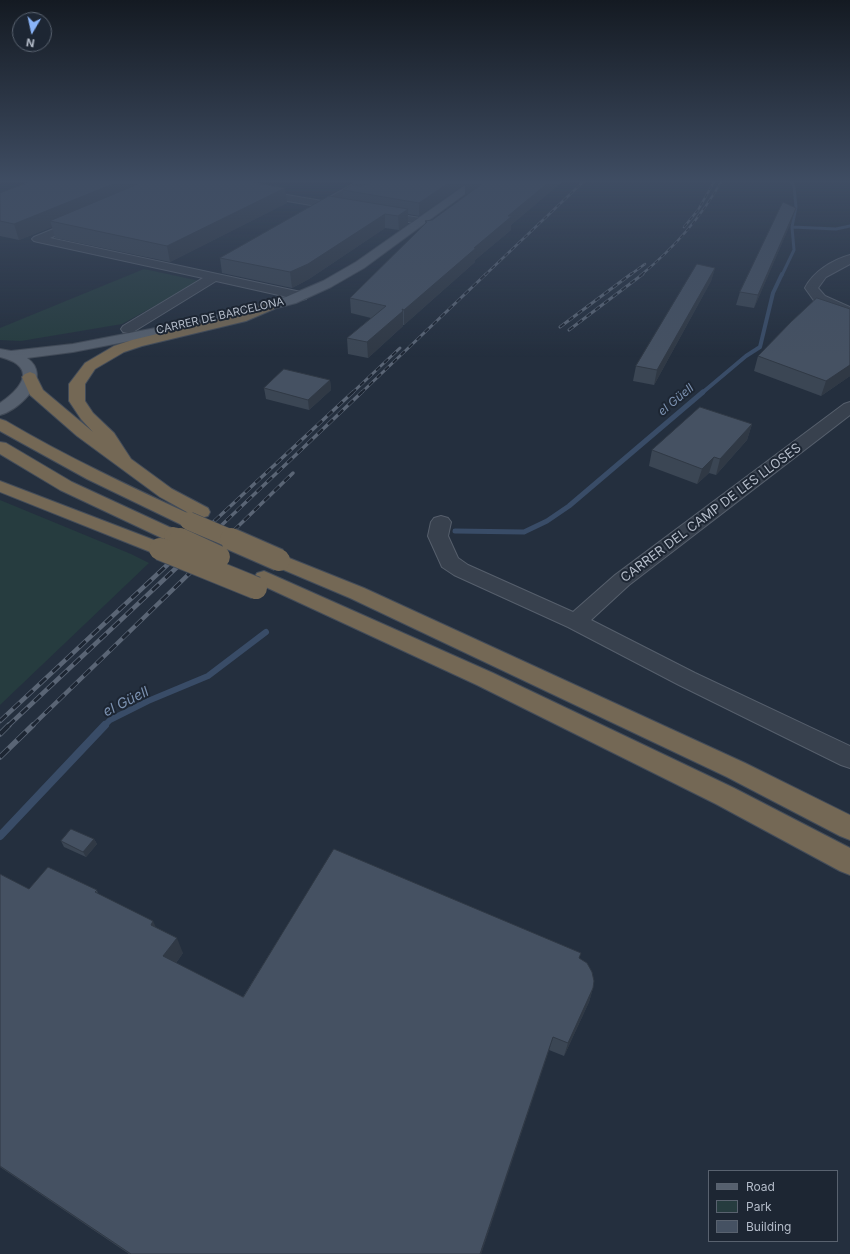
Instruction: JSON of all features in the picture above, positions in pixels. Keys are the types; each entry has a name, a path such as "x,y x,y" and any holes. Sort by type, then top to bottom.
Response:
{"highway":[{"path":"125,463 108,437 87,416 77,401 77,384 90,366 119,349 137,343 241,318 269,306"},
{"path":"30,376 36,392 83,432 195,516"},
{"path":"0,424 38,448 85,473 195,516 283,556 486,679 725,796 850,862"},
{"path":"0,447 166,542"},
{"path":"0,486 166,542 260,583 312,611 392,622 736,770 850,828"}],"main road":[{"name":"CARRER DE BARCELONA","path":"6,354 73,348 207,322 269,306 301,296 327,284 360,265 393,241"},
{"name":"CARRER DE BARCELONA","path":"30,376 39,365 73,348"},
{"path":"0,410 19,396 27,387 30,376 26,365 6,354"}],"street":[{"path":"45,241 200,274 216,271 301,296"},
{"path":"850,259 821,275 813,282 811,288 820,299 850,312"},
{"path":"128,329 216,271"},
{"name":"CARRER DEL CAMP DE LES LLOSES","path":"576,622 622,580 850,407"},
{"path":"440,529 449,562 461,570 576,622 687,679 850,758"}],"green space":[{"path":"144,269 200,281 122,324 21,341 0,340 0,328"},
{"path":"0,500 131,554 149,563 0,705"}],"building":[{"path":"141,241 178,241 167,246"},
{"path":"251,241 344,241 308,264 290,272 220,258"},
{"path":"408,241 483,241 404,310 402,309 403,311 367,342 347,338 386,306 350,298"},
{"path":"765,241 782,241 758,295 740,292"},
{"path":"697,264 715,268 657,370 636,366"},
{"path":"817,298 850,309 850,365 826,381 758,356"},
{"path":"284,369 330,380 308,400 264,388"},
{"path":"700,407 752,424 720,459 714,457 702,469 652,450"},
{"path":"71,829 94,839 83,852 61,841"},
{"path":"334,849 581,953 579,958 587,963 592,972 594,981 593,988 568,1043 553,1037 480,1254 131,1254 0,1166 0,874 29,889 48,867 97,890 95,892 153,921 151,925 177,938 163,956 243,997"}],"waterway":[{"name":"el Güell","path":"782,275 794,250 793,241"},
{"name":"el Güell","path":"702,393 746,356 760,347 773,293 782,274"},
{"name":"el Güell","path":"455,531 524,532 547,521 569,506 703,392"},
{"name":"el Güell","path":"105,725 110,720 148,701 208,676 266,632"},
{"name":"el Güell","path":"0,836 105,725"}],"railway":[{"path":"485,275 521,241"},
{"path":"641,275 677,241"},
{"path":"630,275 645,264"},
{"path":"361,393 486,274"},
{"path":"560,327 631,274"},
{"path":"569,330 643,274"},
{"path":"352,393 400,348"},
{"path":"194,540 353,392"},
{"path":"206,540 362,392"},
{"path":"224,540 293,473"},
{"path":"0,721 195,539"},
{"path":"8,726 207,539"},
{"path":"32,726 225,539"},
{"path":"0,757 33,725"},
{"path":"0,734 8,726"}]}
